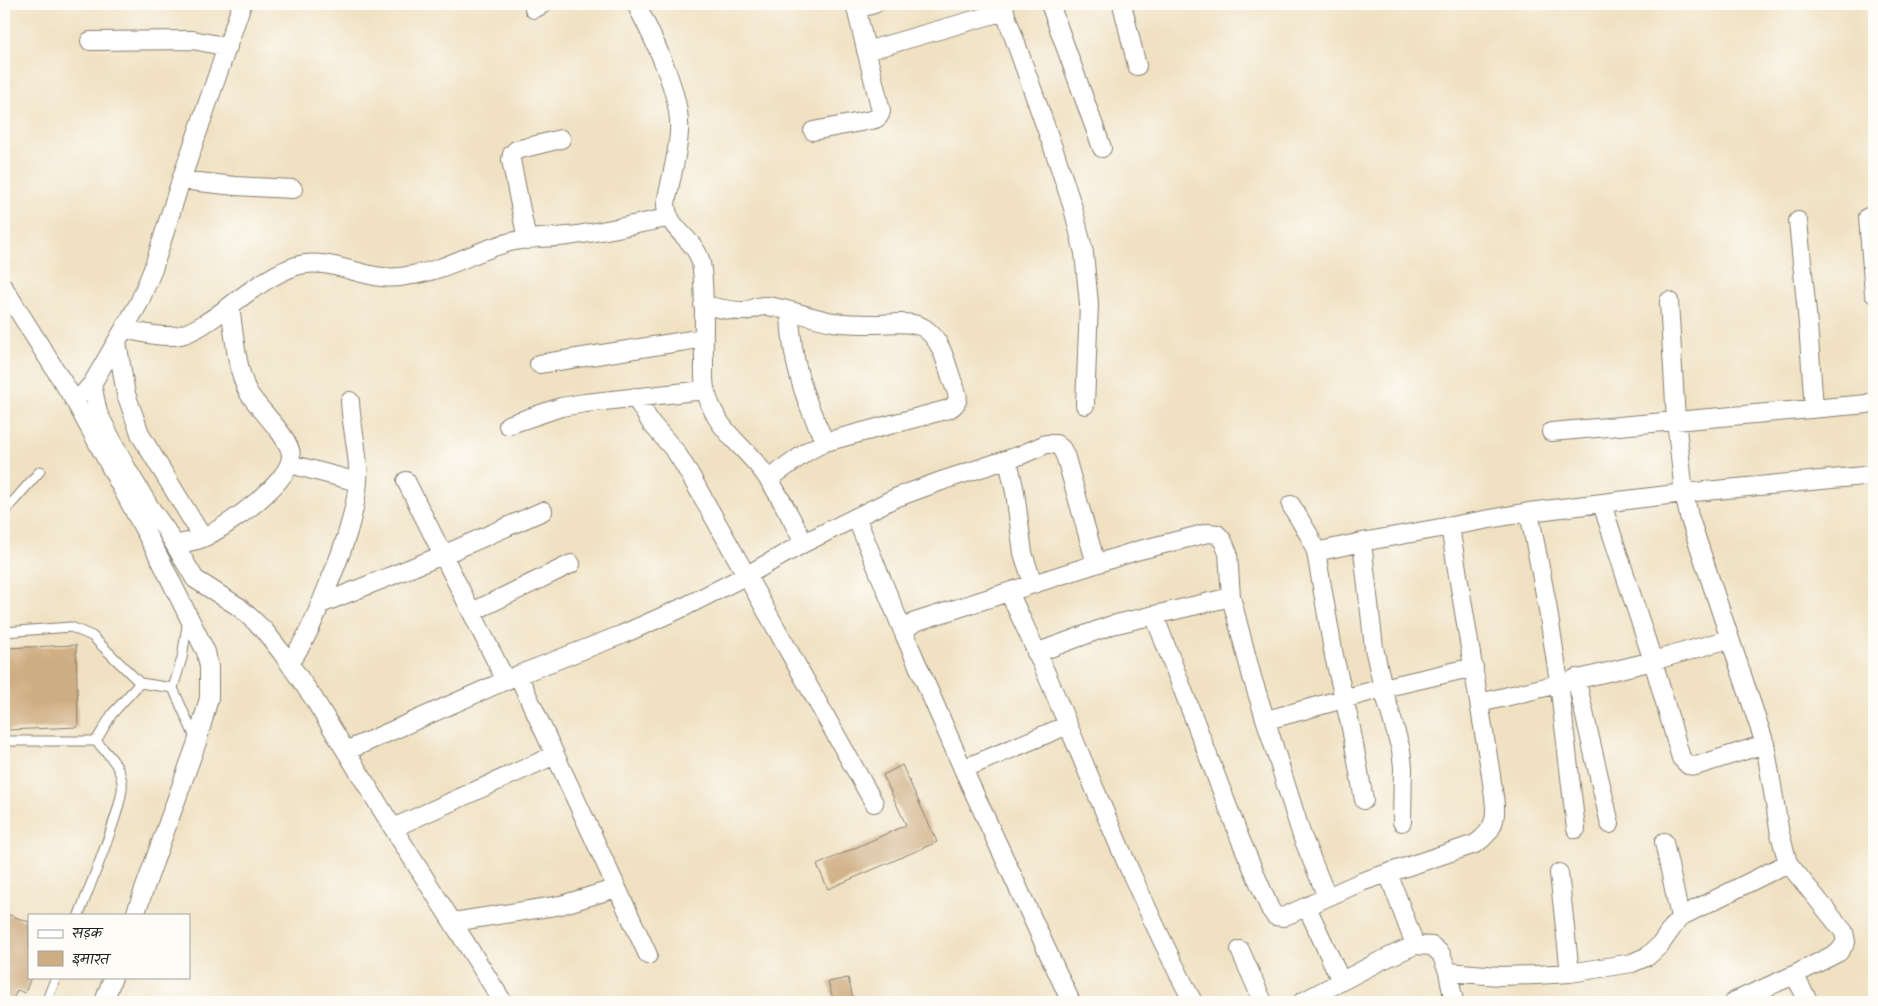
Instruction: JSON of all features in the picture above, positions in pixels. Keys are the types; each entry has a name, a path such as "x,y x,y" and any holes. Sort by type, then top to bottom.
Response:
{"street":[{"path":"76,403 92,384 120,336 138,304 153,269 181,180 242,4"},
{"path":"636,4 655,41 666,69 678,112 680,130 666,204 668,218 678,231 687,237 696,250 700,262 705,390 722,427 769,479 804,542"},
{"path":"814,131 877,119 880,116 881,111 856,6 874,4"},
{"path":"1050,4 1102,148"},
{"path":"1122,4 1136,66"},
{"path":"866,52 1003,8 1056,156 1073,208 1084,254 1089,304 1085,405"},
{"path":"90,41 193,40 228,47"},
{"path":"527,240 511,160 512,154 516,150 561,139"},
{"path":"181,180 235,186 293,189"},
{"path":"1868,217 1874,294"},
{"path":"120,336 174,336 197,328 254,288 282,272 299,265 320,264 336,266 381,277 411,276 457,263 483,251 515,241 569,236 668,218"},
{"path":"1798,221 1814,409"},
{"path":"4,288 76,403 188,614 206,652 209,668 209,698 197,742 136,914"},
{"path":"1669,301 1676,420 1684,493 1689,516 1765,744 1780,834 1788,863 1844,932 1846,942 1839,952 1794,975 1733,1002"},
{"path":"175,545 203,538 251,508 272,488 290,464 291,453 286,442 249,392 242,376 230,306"},
{"path":"703,306 743,311 754,307 767,306 834,322 913,324 922,327 932,335 939,345 957,394 956,406 825,442 801,455 769,479"},
{"path":"790,312 794,362 801,388 825,442"},
{"path":"120,336 126,394 141,436 203,538"},
{"path":"538,364 704,338"},
{"path":"92,384 98,413 128,471 195,579 239,607 264,630 289,663 503,1002"},
{"path":"508,425 561,407 705,390"},
{"path":"635,397 651,423 676,452 690,473 874,803"},
{"path":"289,663 308,635 341,553 350,522 358,482 358,460 350,401"},
{"path":"1551,432 1814,409 1866,404 1874,401"},
{"path":"346,751 512,678 621,635 682,608 804,542 895,498 1008,460 1046,444 1056,444 1062,448 1096,564"},
{"path":"1008,460 1015,492 1023,553 1033,584"},
{"path":"290,464 358,482"},
{"path":"1316,552 1529,512 1684,493 1874,475"},
{"path":"406,481 472,612 556,755 648,955"},
{"path":"1602,504 1681,758 1688,765 1696,766 1765,744"},
{"path":"1291,505 1309,535 1316,552 1325,611 1343,699 1351,728 1364,800"},
{"path":"321,604 444,555 543,511"},
{"path":"1529,512 1567,680 1610,824"},
{"path":"856,517 963,769 1071,1002"},
{"path":"1154,615 1241,841 1270,909 1275,916 1283,917 1361,882 1475,844 1485,837 1493,827 1495,813 1480,702 1450,527"},
{"path":"905,636 907,628 915,622 1136,551 1208,533 1217,534 1223,541 1228,553 1231,597 1247,659 1302,836 1327,897"},
{"path":"1362,542 1374,648 1383,688 1401,750 1403,767 1402,822"},
{"path":"472,612 572,564"},
{"path":"1009,592 1068,725 1096,795 1193,1002"},
{"path":"1036,653 1112,625 1231,597"},
{"path":"1480,702 1652,661 1729,639"},
{"path":"1267,720 1383,688 1474,667"},
{"path":"1567,680 1576,829"},
{"path":"963,769 1068,725"},
{"path":"393,828 556,755"},
{"path":"1664,842 1680,917"},
{"path":"1448,972 1499,976 1570,973 1632,963 1648,956 1660,945 1680,917 1788,863"},
{"path":"1388,873 1415,945"},
{"path":"1559,873 1570,973"},
{"path":"453,922 560,905 617,888"},
{"path":"1307,907 1341,981"},
{"path":"1302,1002 1415,945 1432,946 1441,954 1448,972 1454,1002"},
{"path":"1240,950 1263,1002"},
{"path":"1794,975 1809,1002"},
{"path":"104,1002 113,978"}],"lane":[{"path":"4,512 40,471"},
{"path":"188,614 182,658 173,688 197,742"},
{"path":"4,632 71,627 92,636 140,683 173,688"},
{"path":"96,741 112,714 140,683"},
{"path":"4,741 96,741 118,765 123,785 119,805 79,914"},
{"path":"46,1002 56,978"}],"building":[{"path":"76,645 78,727 7,730 5,648"},
{"path":"902,765 937,842 828,889 817,865 906,825 883,775"},
{"path":"4,913 28,922 28,978 31,978 25,993 17,990 12,1002 4,1002"},
{"path":"848,978 854,1002 834,1002 828,982"}]}
